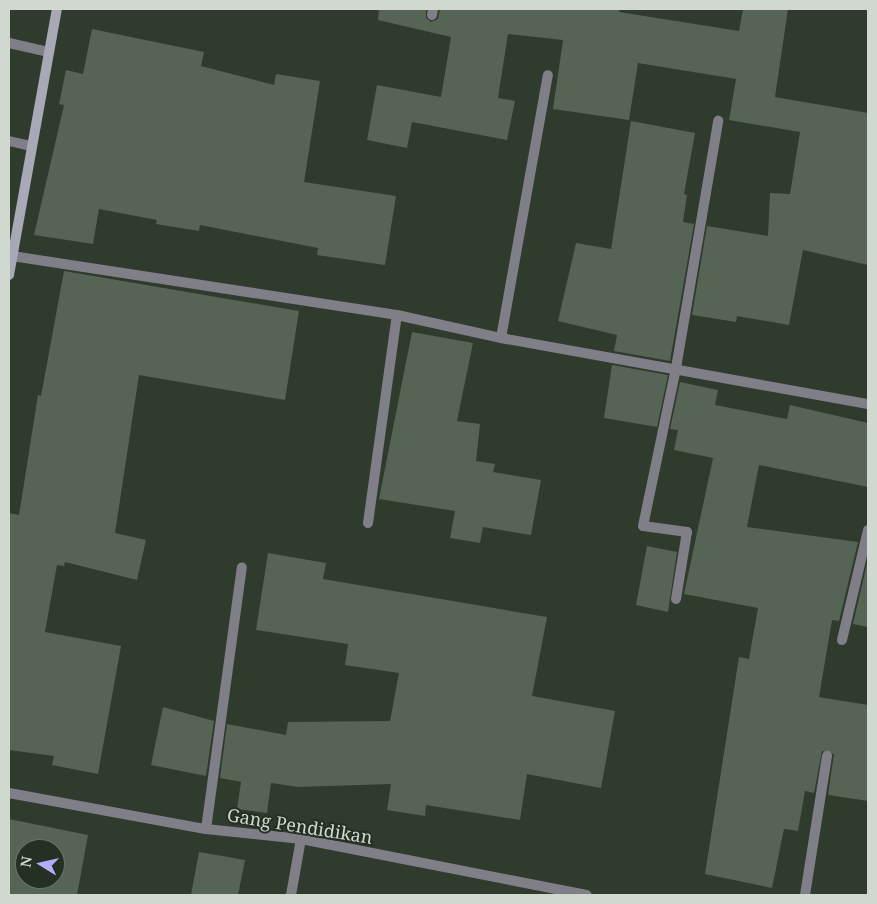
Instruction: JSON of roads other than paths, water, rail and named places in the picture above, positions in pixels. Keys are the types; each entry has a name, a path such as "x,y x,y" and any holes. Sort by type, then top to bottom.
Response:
{"main road":[{"path":"9,275 56,9"}],"street":[{"path":"9,43 49,52"},
{"path":"501,338 548,75"},
{"path":"676,599 687,532 643,526 676,368 718,122"},
{"path":"9,141 32,146"},
{"path":"12,256 397,315 501,338 868,404"},
{"path":"368,523 397,315"},
{"path":"842,640 868,530"},
{"path":"206,829 242,567"},
{"path":"805,895 827,756"},
{"name":"Gang Pendidikan","path":"9,792 206,829 301,839 587,895"},
{"path":"291,895 301,839"}]}
